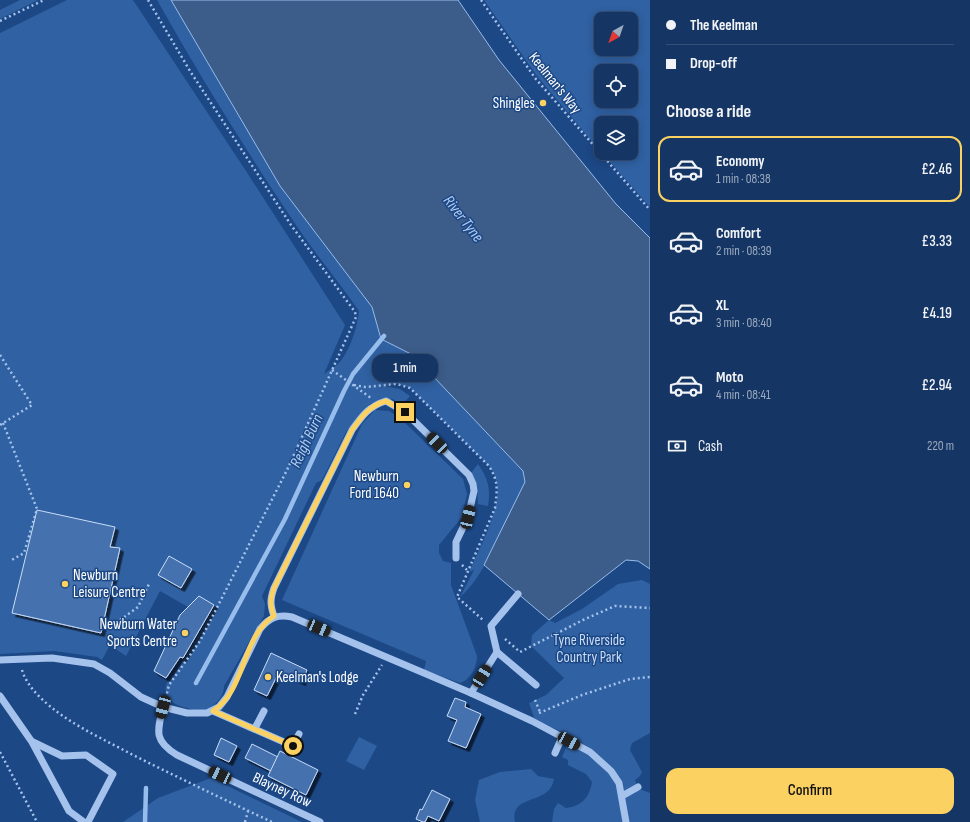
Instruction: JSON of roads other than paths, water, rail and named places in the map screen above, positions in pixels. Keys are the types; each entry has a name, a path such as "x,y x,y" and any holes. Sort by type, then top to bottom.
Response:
{"street":[{"path":"274,616 270,607 271,597 278,581 352,430 365,413 378,403 386,401 405,412 469,475 474,491 468,517 456,542 456,558"},
{"path":"518,594 491,626 497,652 536,685"},
{"path":"0,660 52,658 94,664 110,673 141,697 163,707 187,713 201,714 213,711 228,697 260,629 274,616 284,615 292,617 386,657 454,690 471,693 532,721 590,752 611,771 619,783 626,822"},
{"path":"471,693 497,652"},
{"path":"0,696 32,742 69,811 84,822"},
{"name":"Blayney Row","path":"163,707 158,726 159,738 165,748 320,822"},
{"path":"213,711 256,728 293,746 299,734"},
{"path":"256,728 264,711"},
{"path":"555,753 562,737"},
{"path":"32,742 62,756 86,755 113,774 88,822"},
{"path":"622,796 638,787"}],"water":[{"name":"River Tyne","path":"171,0 458,0 499,60 616,204 650,238 650,569 638,561 626,560 549,620 484,565 525,482 523,471 413,355 381,339 372,307 280,186"}],"waterway":[{"name":"Reigh Burn","path":"196,683 285,519 353,374 384,336"},
{"name":"Reigh Burn","path":"145,822 146,788"}],"place":[{"name":"Shingles","path":"543,103"},
{"name":"Newburn Ford 1640","path":"407,485"},
{"name":"Newburn Leisure Centre","path":"65,584"},
{"name":"Newburn Water Sports Centre","path":"185,633"},
{"name":"Keelman's Lodge","path":"268,677"}],"park label":[{"name":"Tyne Riverside Country Park","path":"589,648"}]}
